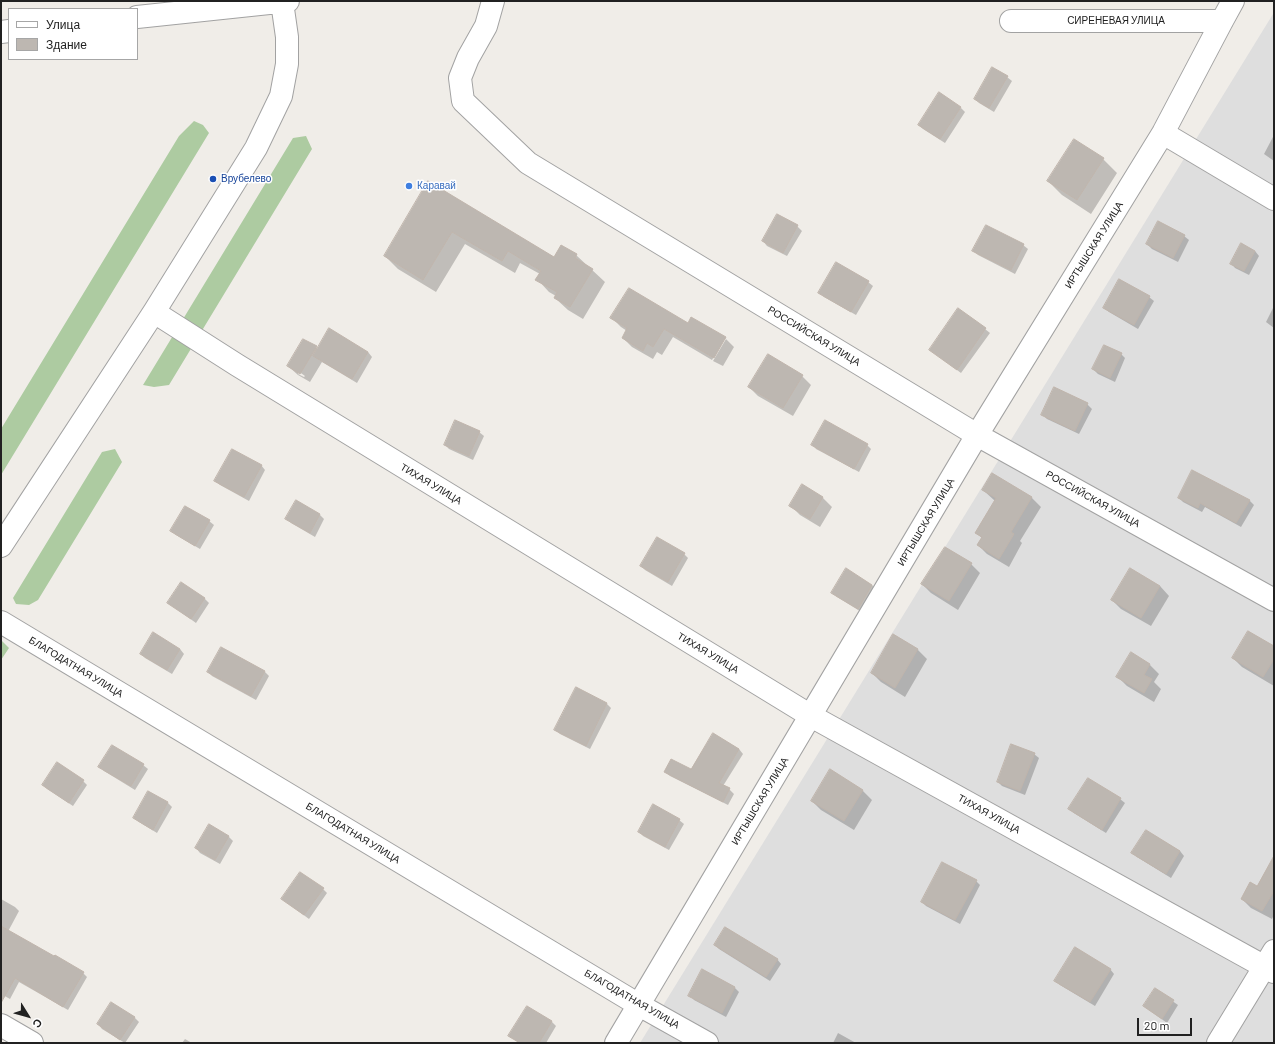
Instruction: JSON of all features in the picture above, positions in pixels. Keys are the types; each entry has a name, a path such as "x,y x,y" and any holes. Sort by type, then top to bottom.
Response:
{"street":[{"path":"1,546 154,312 256,148 281,96 287,64 285,1 138,18"},
{"name":"РОССИЙСКАЯ УЛИЦА","path":"493,1 486,26 468,58 460,78 463,101 528,163 978,435 1274,600"},
{"name":"ИРТЫШСКАЯ УЛИЦА","path":"616,1043 978,435 1163,133 1234,1"},
{"name":"СИРЕНЕВАЯ УЛИЦА","path":"1011,21 1222,21"},
{"path":"1163,133 1274,199"},
{"name":"ТИХАЯ УЛИЦА","path":"154,312 237,365 811,716 1271,963"},
{"name":"БЛАГОДАТНАЯ УЛИЦА","path":"1,622 639,1005 707,1043"},
{"path":"1218,1043 1271,963"},
{"path":"1,1025 32,1043"}],"shaded area":[{"path":"1273,14 1274,1043 640,1043"}],"green space":[{"path":"194,121 203,125 209,133 1,475 1,429 179,136"},
{"path":"306,136 312,149 169,385 154,387 143,385 293,138"},
{"path":"115,449 122,462 38,600 29,605 16,604 13,598 102,452"},
{"path":"1,640 9,648 1,660"}],"building":[{"path":"992,67 1008,76 989,108 974,99"},
{"path":"939,92 961,107 940,139 918,125"},
{"path":"1074,139 1104,158 1077,200 1047,181"},
{"path":"428,181 554,257 561,245 577,254 575,258 593,269 570,307 554,298 557,292 535,280 541,271 508,251 502,261 452,232 423,280 384,256"},
{"path":"777,214 798,225 783,253 762,241"},
{"path":"1158,221 1185,235 1173,258 1146,244"},
{"path":"986,225 1024,244 1011,270 972,251"},
{"path":"1241,243 1255,251 1244,271 1230,264"},
{"path":"836,262 869,281 851,312 818,293"},
{"path":"1119,279 1150,296 1134,325 1103,308"},
{"path":"629,288 688,323 691,317 726,337 714,358 664,329 653,347 647,343 643,351 622,338 627,328 610,318"},
{"path":"958,308 986,328 957,370 929,350"},
{"path":"329,328 368,352 352,379 313,356"},
{"path":"303,339 317,346 300,374 287,366"},
{"path":"1104,345 1122,353 1110,378 1092,369"},
{"path":"768,354 803,375 783,408 748,387"},
{"path":"1054,387 1088,403 1075,431 1041,415"},
{"path":"455,420 480,431 469,456 444,445"},
{"path":"825,420 868,444 854,469 811,445"},
{"path":"232,449 262,465 244,497 214,481"},
{"path":"1192,470 1250,500 1236,523 1200,503 1198,508 1178,498"},
{"path":"992,473 1032,497 1011,532 1014,534 999,559 977,545 982,537 975,533 996,498 982,490"},
{"path":"802,484 823,497 810,519 789,506"},
{"path":"296,500 320,514 310,533 285,519"},
{"path":"185,506 210,520 195,546 170,531"},
{"path":"657,537 685,553 668,582 640,566"},
{"path":"945,547 972,563 949,601 921,584"},
{"path":"846,568 872,585 858,609 831,593"},
{"path":"1130,568 1160,586 1141,618 1111,600"},
{"path":"181,582 205,598 191,619 167,603"},
{"path":"1248,631 1274,646 1274,659 1263,677 1232,658"},
{"path":"153,632 180,649 167,670 140,654"},
{"path":"893,634 918,649 895,688 871,673"},
{"path":"221,647 265,671 251,696 207,672"},
{"path":"1131,652 1150,664 1144,675 1152,679 1144,693 1116,677"},
{"path":"576,687 607,703 586,746 554,730"},
{"path":"713,733 739,749 719,783 730,788 723,802 664,772 671,759 691,769"},
{"path":"1011,744 1035,753 1020,791 997,782"},
{"path":"112,745 144,764 131,786 98,767"},
{"path":"57,762 84,780 69,803 42,785"},
{"path":"830,769 863,790 844,821 811,801"},
{"path":"1088,778 1121,798 1102,830 1068,809"},
{"path":"148,791 168,802 153,830 133,818"},
{"path":"653,804 680,819 665,847 638,832"},
{"path":"209,824 229,836 215,860 195,848"},
{"path":"1146,830 1180,851 1166,874 1131,853"},
{"path":"1274,856 1274,891 1262,911 1241,899 1250,882 1257,886"},
{"path":"942,862 977,880 955,920 921,902"},
{"path":"300,872 324,888 304,915 281,899"},
{"path":"1,926 84,972 63,1007 15,978 1,1003"},
{"path":"725,927 778,959 766,977 714,945"},
{"path":"1075,947 1111,969 1090,1002 1054,981"},
{"path":"702,969 735,987 722,1013 688,996"},
{"path":"1155,988 1174,1000 1162,1019 1143,1006"},
{"path":"111,1002 135,1017 120,1040 97,1024"},
{"path":"527,1006 552,1021 539,1043 520,1043 508,1036"}],"place":[{"name":"Врубелево","path":"213,179"},
{"name":"Каравай","path":"409,186"}]}
